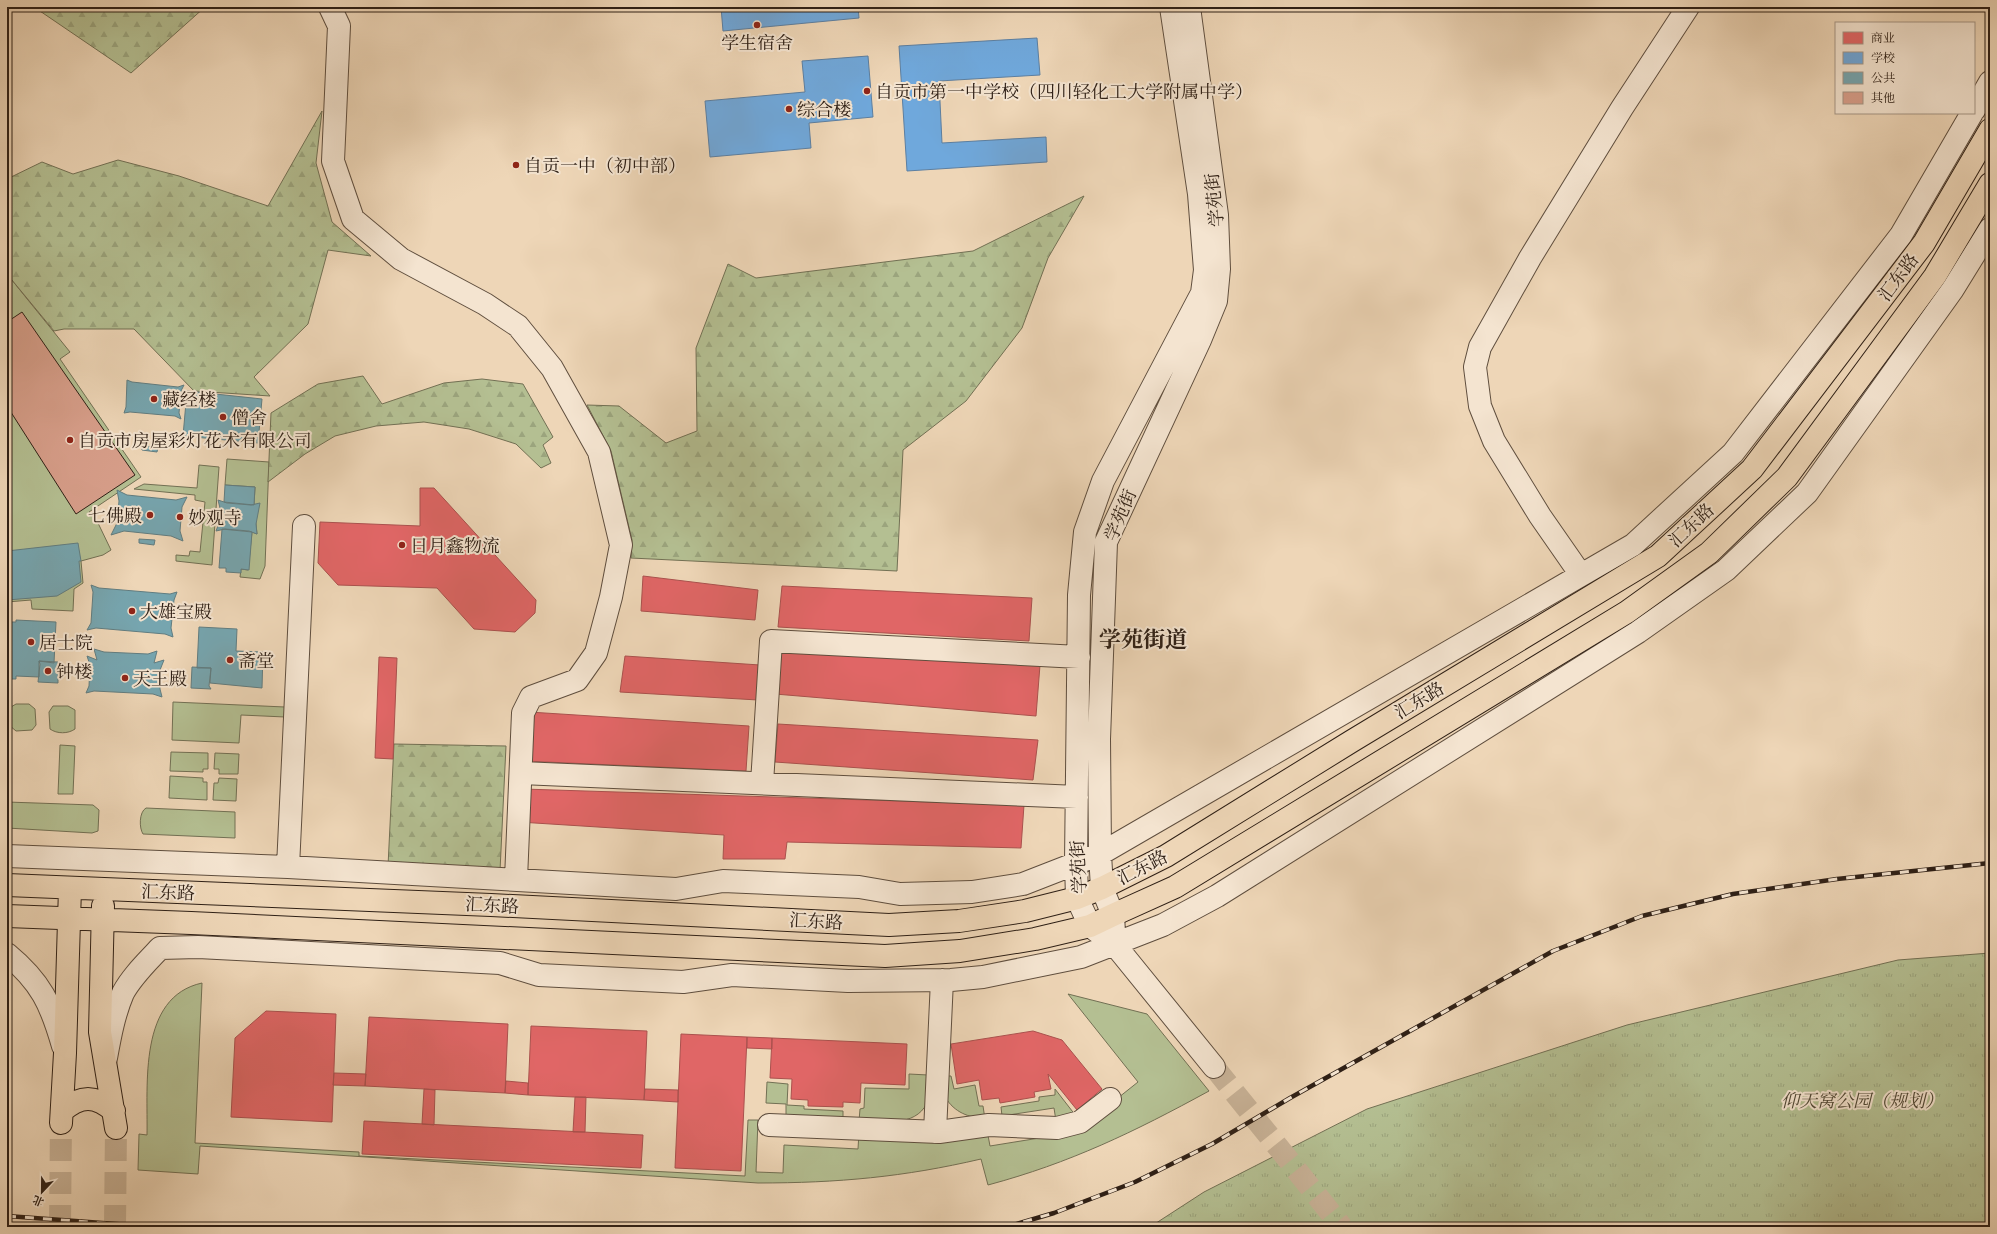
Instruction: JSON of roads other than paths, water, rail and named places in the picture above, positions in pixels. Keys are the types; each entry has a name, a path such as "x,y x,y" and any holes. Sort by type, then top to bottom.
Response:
{"main road":[{"name":"汇东路","path":"7,885 490,905 889,925 959,921 1025,911 1077,898 1102,888 1166,856 1352,741 1658,556 1752,469 1924,244 1990,130"},
{"name":"汇东路","path":"7,916 191,923 884,956 960,951 1036,939 1090,926 1174,886 1276,825 1627,612 1709,553 1787,477 1935,276 1990,184"},
{"path":"70,888 62,1117 74,1102 84,1099 96,1100 104,1103 115,1119 100,1032 103,889"}],"street":[{"path":"330,7 339,26 333,161 353,219 401,259 485,304 518,326 552,368 599,452 621,545 611,597 596,653 577,680 531,697 523,713 521,773 524,879"},
{"name":"学苑街","path":"1115,945 1090,926 1077,898 1076,863 1079,595 1085,532 1104,481 1202,293 1205,270 1199,194 1171,7"},
{"name":"学苑街","path":"1115,945 1114,915 1102,888 1100,854 1099,739 1106,542 1200,340 1216,301 1219,269 1217,216 1188,7"},
{"path":"1581,575 1540,516 1494,441 1480,406 1475,367 1480,347 1530,258 1622,108 1688,7"},
{"path":"1975,108 1990,82"},
{"path":"7,856 288,867 524,879 676,889 723,882 859,887 900,894 972,892 1023,884 1100,854 1633,545 1733,453 1901,235 1971,114"},
{"path":"160,948 198,947 500,963 539,975 683,982 732,974 848,981 942,980 983,976 1038,967 1080,957 1115,945 1163,925 1217,896 1638,632 1726,570 1807,493 1953,289 1990,229"},
{"path":"288,867 304,526"},
{"path":"762,783 771,641 1079,658"},
{"path":"521,773 1077,797"},
{"path":"490,905 524,879"},
{"path":"105,1063 112,1022 124,992 144,965 160,948 191,923"},
{"path":"328,930 369,956"},
{"path":"1115,945 1214,1067"},
{"path":"7,954 21,966 42,990 56,1020 65,1053"},
{"path":"848,981 884,956"},
{"path":"935,1132 942,980"},
{"path":"769,1125 935,1132 945,1132 989,1125 1057,1128 1073,1125 1087,1118 1110,1099"}],"tunnel":[{"path":"1214,1067 1342,1227"},
{"path":"60,1227 61,1123"},
{"path":"115,1227 116,1128"}],"railway":[{"path":"1006,1227 1054,1213 1135,1182 1212,1144 1290,1098 1553,951 1642,916 1733,894 1837,879 1990,863"},
{"path":"7,1216 157,1227"}],"place":[{"name":"学生宿舍","path":"757,25"},
{"name":"自贡市第一中学校（四川轻化工大学附属中学）","path":"867,91"},
{"name":"综合楼","path":"789,109"},
{"name":"自贡一中（初中部）","path":"516,165"},
{"name":"藏经楼","path":"154,399"},
{"name":"僧舍","path":"223,417"},
{"name":"自贡市房屋彩灯花术有限公司","path":"70,440"},
{"name":"七佛殿","path":"150,515"},
{"name":"妙观寺","path":"180,517"},
{"name":"日月鑫物流","path":"402,545"},
{"name":"大雄宝殿","path":"132,611"},
{"name":"居士院","path":"31,642"},
{"name":"斋堂","path":"230,660"},
{"name":"钟楼","path":"48,671"},
{"name":"天王殿","path":"125,678"}],"district":[{"name":"学苑街道","path":"1143,639"}],"park label":[{"name":"仰天窝公园（规划）","path":"1862,1100"}]}
